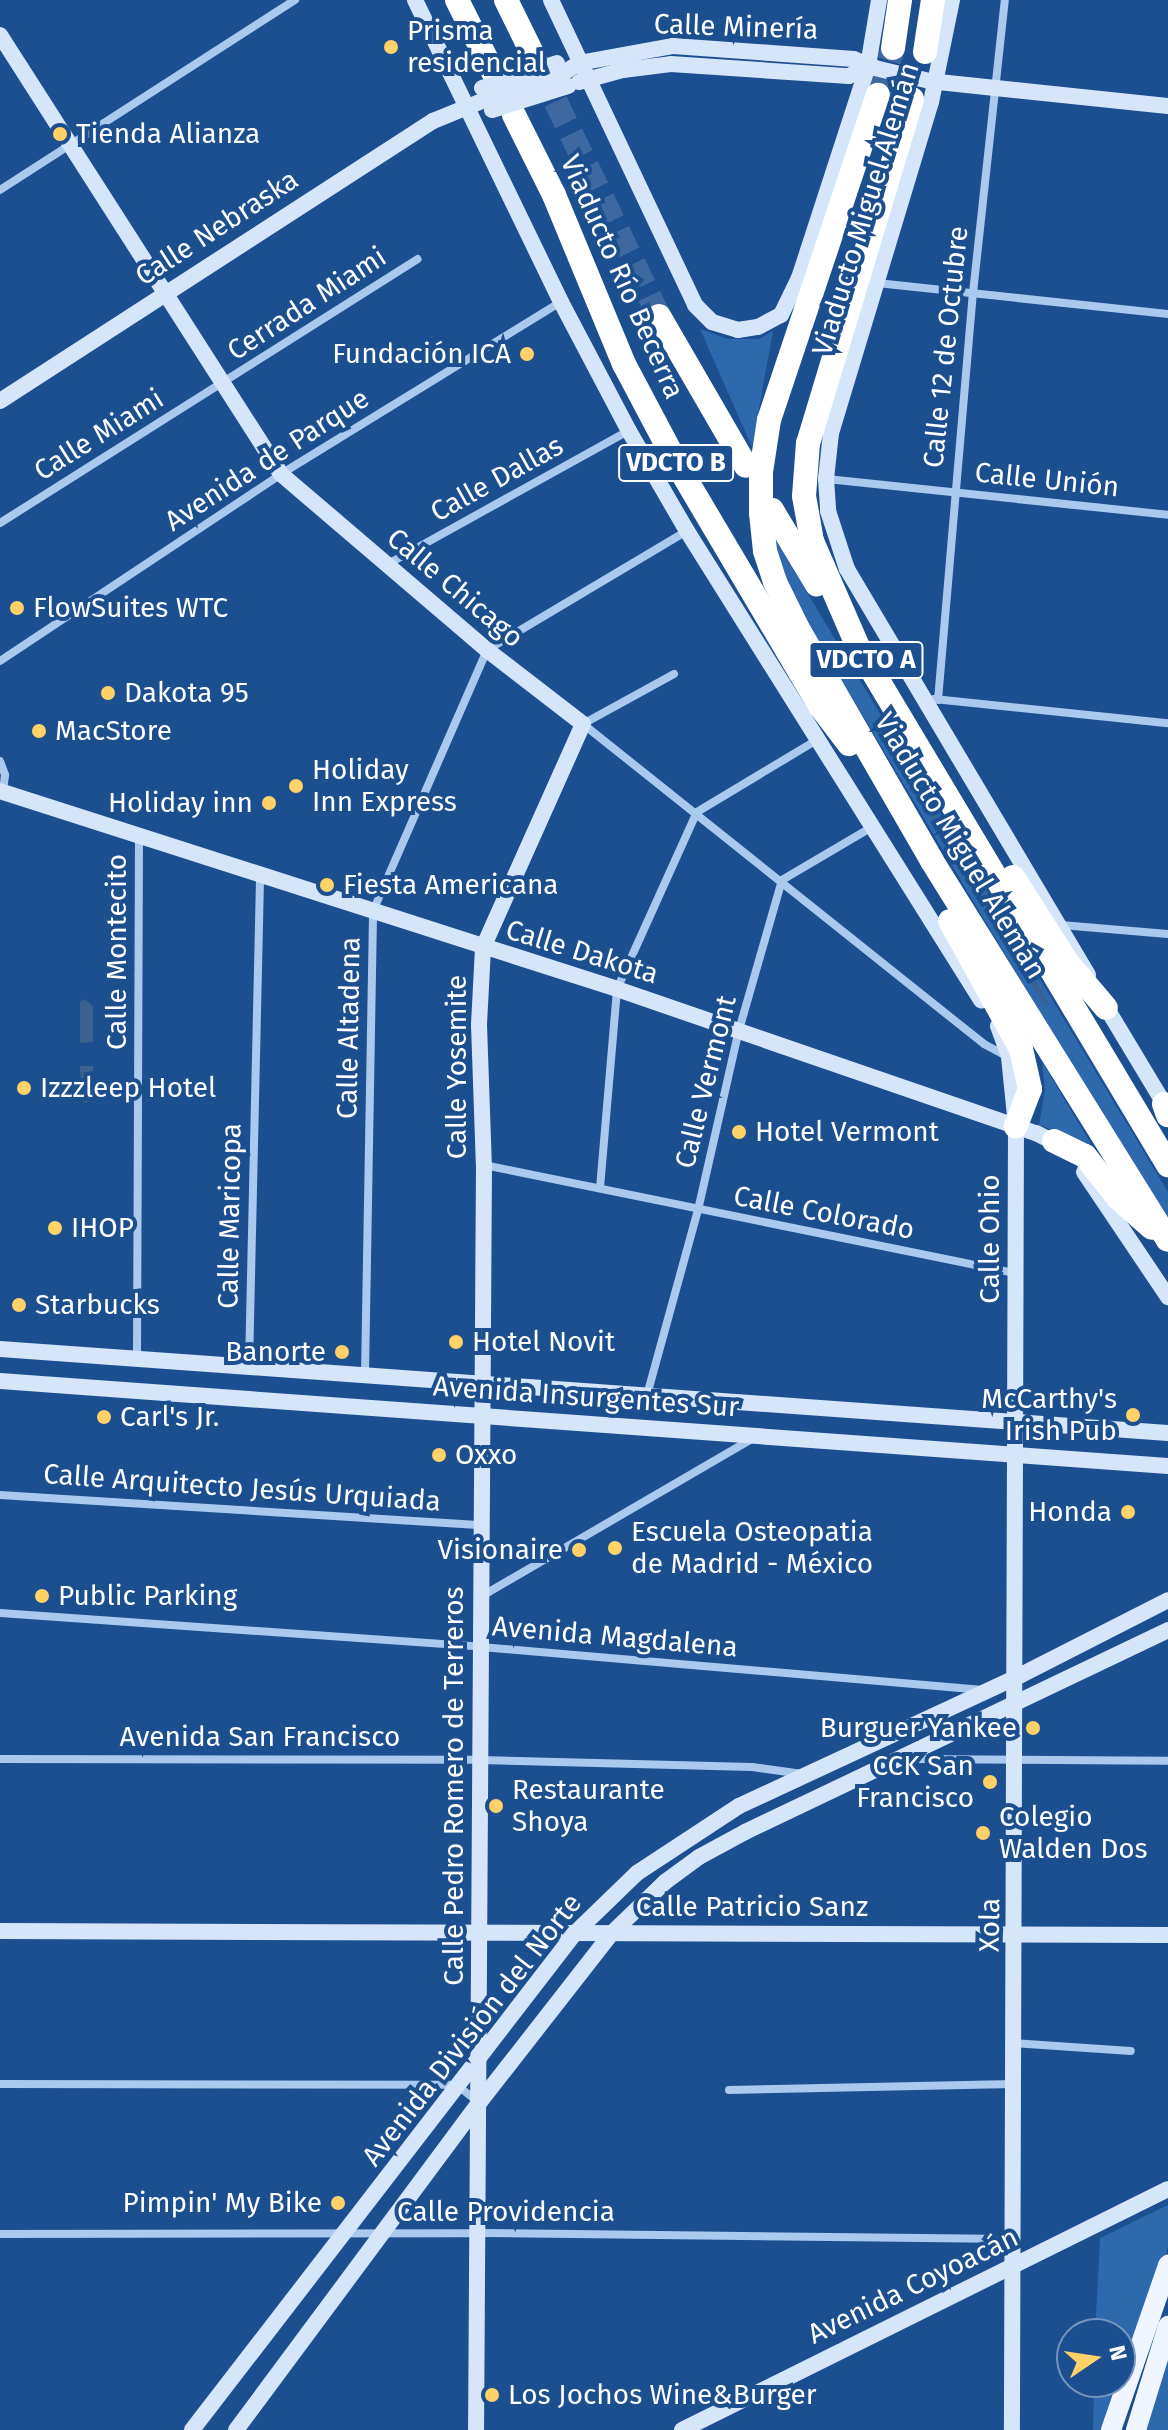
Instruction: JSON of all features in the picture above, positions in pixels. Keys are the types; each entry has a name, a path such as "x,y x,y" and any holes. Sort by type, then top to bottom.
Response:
{"highway":[{"name":"Viaducto Río Becerra","path":"457,0 493,97 559,207 624,364 684,477 820,706 858,756 886,784"},
{"path":"506,0 522,32 556,70"},
{"path":"517,0 522,32"},
{"name":"Viaducto Miguel Alemán","path":"893,48 900,0"},
{"name":"Viaducto Miguel Alemán","path":"925,52 933,0"},
{"name":"Viaducto Miguel Alemán","path":"878,95 753,469 766,511 765,551 780,595 886,784 1168,1241"},
{"name":"Viaducto Miguel Alemán","path":"912,99 818,401 803,473 812,541 858,647 1168,1165"},
{"path":"808,308 801,272 829,246"},
{"name":"Viaducto Río Becerra","path":"659,316 753,469"},
{"path":"766,511 858,647"},
{"path":"902,718 950,770 1067,962 1106,1008"},
{"path":"932,861 949,920 1021,1049 1030,1089 1016,1126"},
{"path":"1054,1141 1072,1147 1091,1161 1124,1205 1168,1241"}],"main road":[{"path":"1111,2430 1168,2265"},
{"path":"1136,2430 1168,2326"}],"street":[{"path":"0,190 284,3 295,0"},
{"path":"415,0 561,302 629,431 687,531 997,1024 1009,1057"},
{"path":"551,0 587,80"},
{"name":"Viaducto Miguel Alemán","path":"587,80 695,305 705,317 719,326 738,330 768,323 781,315 801,272 871,67 879,0"},
{"name":"Viaducto Miguel Alemán","path":"952,0 933,82 877,283 831,433 826,479 828,511 841,557 932,699 1167,1110"},
{"name":"Calle 12 de Octubre","path":"932,699 1005,0"},
{"name":"Calle Chicago","path":"0,35 281,474 487,650 697,812 984,1044 1009,1057"},
{"path":"556,70 570,44"},
{"name":"Calle Minería","path":"469,111 493,97 579,63 652,48 697,46 854,59 871,67 933,82 996,86 1168,106"},
{"name":"Calle Minería","path":"556,70 587,80 623,70 671,64 849,76 871,67"},
{"path":"455,82 493,97"},
{"name":"Calle Nebraska","path":"0,401 163,292 420,129 469,111"},
{"name":"Cerrada Miami","path":"222,385 417,259"},
{"path":"877,283 1168,314"},
{"name":"Avenida de Parque","path":"0,661 281,474 561,302"},
{"name":"Calle Miami","path":"0,523 222,385"},
{"name":"Calle Dallas","path":"386,566 629,431"},
{"name":"Calle Unión","path":"826,479 1168,515"},
{"path":"487,650 687,531"},
{"name":"Calle Altadena","path":"365,1374 373,911 487,650"},
{"path":"583,724 674,674"},
{"path":"932,699 1168,723"},
{"name":"Calle Yosemite","path":"482,1383 484,1165 479,1025 483,948 583,724"},
{"path":"600,1188 617,989 697,812 817,740"},
{"path":"0,761 5,775 1,791"},
{"name":"Calle Dakota","path":"1,791 617,989 1054,1141"},
{"path":"782,880 872,827"},
{"name":"Calle Montecito","path":"137,1357 139,835"},
{"name":"Calle Maricopa","path":"249,1365 260,875"},
{"name":"Calle Vermont","path":"647,1395 698,1210 739,1030 782,880"},
{"path":"1061,925 1168,934"},
{"name":"Calle Ohio","path":"1009,1057 1016,1126 1017,1421"},
{"path":"1054,1141 1081,1167 1168,1297"},
{"name":"Calle Colorado","path":"484,1165 1016,1273"},
{"name":"Avenida Insurgentes Sur","path":"0,1349 1168,1433"},
{"name":"Avenida Insurgentes Sur","path":"0,1381 1168,1466"},
{"name":"Calle Pedro Romero de Terreros","path":"476,2430 482,1383"},
{"name":"Xola","path":"1012,2430 1017,1421"},
{"path":"482,1596 757,1436"},
{"name":"Calle Arquitecto Jesús Urquiada","path":"0,1495 482,1525"},
{"name":"Avenida División del Norte","path":"192,2430 575,1933 637,1873 667,1850 739,1806 1017,1677 1168,1600"},
{"name":"Avenida Magdalena","path":"0,1613 481,1647 987,1690"},
{"name":"Avenida División del Norte","path":"236,2430 479,2103 612,1933 656,1890 699,1857 1168,1630"},
{"name":"Avenida San Francisco","path":"0,1759 480,1760 752,1767 806,1774"},
{"path":"902,1759 1168,1761"},
{"name":"Calle Patricio Sanz","path":"0,1931 1168,1935"},
{"path":"1013,2043 1131,2051"},
{"path":"0,2084 457,2085 479,2103"},
{"path":"729,2090 1013,2084"},
{"name":"Avenida Coyoacán","path":"682,2430 1168,2189"},
{"name":"Calle Providencia","path":"0,2234 479,2233 1012,2239"}],"shaded area":[{"path":"700,329 728,339 759,339 773,331 752,447"},
{"path":"773,536 1168,1192 1168,1218 1116,1141 807,622 784,575"},
{"path":"913,778 1048,1003 1045,1005 910,780"},
{"path":"85,999 93,1007 93,1042 80,1043 80,1002"},
{"path":"1042,1062 1091,1144 1039,1125 1045,1090"},
{"path":"80,1066 93,1066 93,1098 86,1103 82,1101"},
{"path":"1168,2205 1168,2247 1136,2343 1136,2318 1096,2318 1100,2238"},
{"path":"1168,2336 1168,2430 1140,2430"},
{"path":"1094,2398 1118,2398 1107,2430 1093,2430"}],"tunnel":[{"path":"878,95 893,48"},
{"path":"540,69 659,316"}],"place":[{"name":"Prisma residencial","path":"391,47"},
{"name":"Tienda Alianza","path":"60,134"},
{"name":"Fundación ICA","path":"527,354"},
{"name":"FlowSuites WTC","path":"17,608"},
{"name":"Dakota 95","path":"108,693"},
{"name":"MacStore","path":"39,731"},
{"name":"Holiday Inn Express","path":"296,786"},
{"name":"Holiday inn","path":"269,803"},
{"name":"Fiesta Americana","path":"327,885"},
{"name":"Izzzleep Hotel","path":"24,1088"},
{"name":"Hotel Vermont","path":"739,1132"},
{"name":"IHOP","path":"55,1228"},
{"name":"Starbucks","path":"19,1305"},
{"name":"Hotel Novit","path":"456,1342"},
{"name":"Banorte","path":"342,1352"},
{"name":"McCarthy's Irish Pub","path":"1133,1415"},
{"name":"Carl's Jr.","path":"104,1417"},
{"name":"Oxxo","path":"439,1455"},
{"name":"Honda","path":"1128,1512"},
{"name":"Escuela Osteopatia de Madrid - México","path":"615,1548"},
{"name":"Visionaire","path":"579,1550"},
{"name":"Public Parking","path":"42,1596"},
{"name":"Burguer Yankee","path":"1033,1728"},
{"name":"CCK San Francisco","path":"990,1782"},
{"name":"Restaurante Shoya","path":"496,1806"},
{"name":"Colegio Walden Dos","path":"983,1833"},
{"name":"Pimpin' My Bike","path":"338,2203"},
{"name":"Los Jochos Wine&Burger","path":"492,2395"}]}
